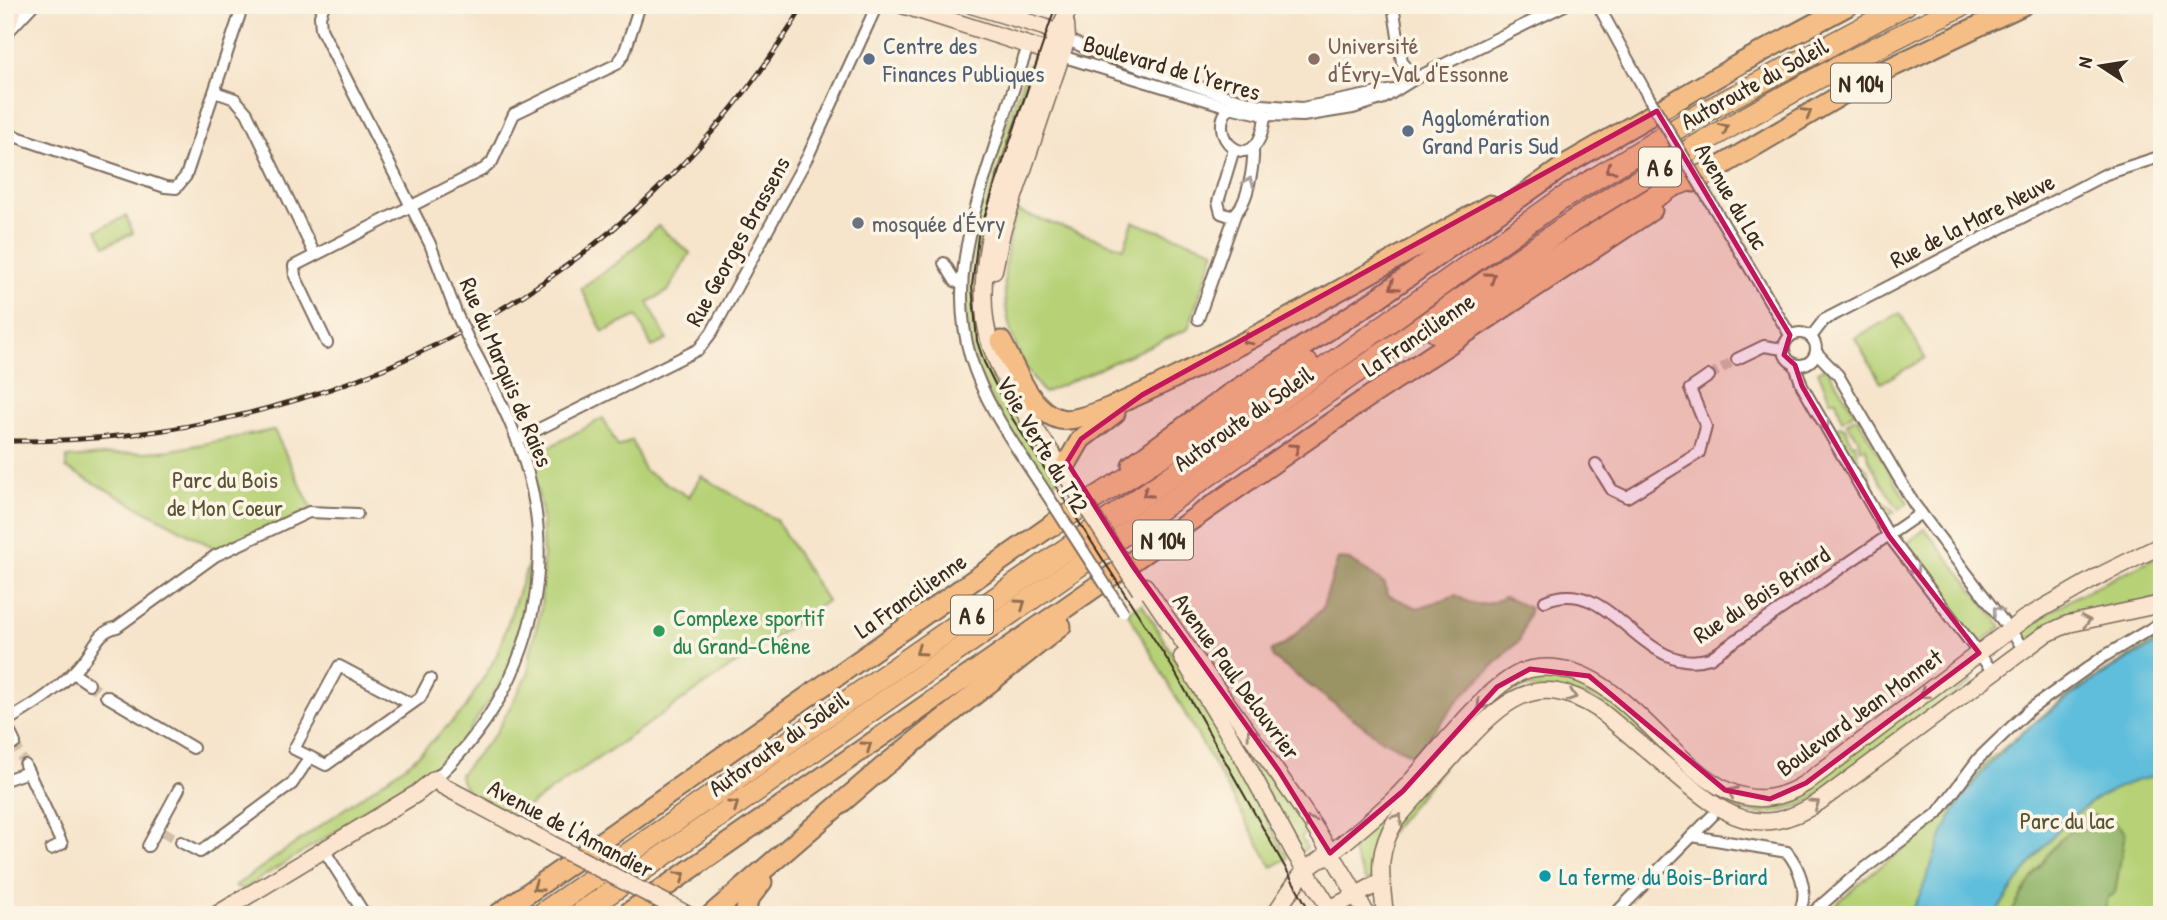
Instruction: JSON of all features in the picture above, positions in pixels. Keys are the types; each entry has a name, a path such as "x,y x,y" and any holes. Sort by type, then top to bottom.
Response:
{"highway":[{"name":"La Francilienne","path":"497,915 1054,524 1228,395 1375,300 1570,162 1741,62 1849,5"},
{"name":"Autoroute du Soleil","path":"540,915 1245,425 1516,230 1636,152 1793,62 1905,5"},
{"name":"Autoroute du Soleil","path":"578,915 1573,221 1713,135 1872,49 1963,5"},
{"name":"La Francilienne","path":"625,915 1451,340 1875,75 2023,5"},
{"path":"1001,341 1030,394 1042,409 1061,420 1082,419 1142,395 1307,308 1570,162"},
{"path":"1376,359 1393,359 1673,186 1706,183"},
{"path":"1054,524 1242,403 1401,311"},
{"path":"1067,467 1082,439 1142,395"},
{"path":"711,915 893,759 1259,473"},
{"path":"745,915 755,889 809,829"}],"main road":[{"path":"5,34 15,5"},
{"path":"902,5 1056,54 1070,5"},
{"path":"971,5 1063,31"},
{"name":"Avenue Paul Delouvrier","path":"1056,54 996,252 993,289 995,318 1001,341 1019,390 1143,588 1306,870"},
{"name":"Avenue Paul Delouvrier","path":"1056,54 990,232 983,286 990,343 1001,371 1067,467"},
{"name":"Boulevard Jean Monnet","path":"1306,870 1403,791 1497,687 1530,669 1564,668 1589,676 1612,691 1694,767 1725,790 1744,797 1770,799 1806,783 2011,630 2099,576 2162,545"},
{"name":"Avenue Paul Delouvrier","path":"1143,588 1279,771 1367,915"},
{"path":"1385,915 1381,855 1396,820 1489,716 1520,695 1547,691 1579,698 1598,709 1713,804 1745,820 1772,822 1797,816 1819,803 2024,649 2067,624 2162,604"},
{"name":"Rue du Marquis de Raies","path":"216,915 431,783"},
{"name":"Avenue de l'Amandier","path":"431,783 443,786 666,909 688,915"},
{"path":"1274,915 1306,870 1327,913 1381,882"}],"street":[{"path":"5,34 33,5"},
{"path":"5,133 165,187 176,187 186,176 243,5"},
{"path":"327,343 293,271 298,263 492,162 514,114 617,64 624,54 640,5"},
{"name":"Rue Georges Brassens","path":"517,440 699,349 712,332 808,156 877,5"},
{"path":"1020,20 1024,10 1031,5"},
{"path":"1393,5 1402,62 1416,78"},
{"name":"Boulevard de l'Yerres","path":"1056,54 1229,107 1303,116 1353,108 1384,98 1416,78 1564,5"},
{"name":"Avenue du Lac","path":"1598,5 1649,98 1706,183 1790,335"},
{"name":"Rue du Marquis de Raies","path":"322,11 321,29 430,244 457,315 517,440 532,489 538,538 534,596 525,640 505,691 489,719 459,757 431,783"},
{"name":"Boulevard de l'Yerres","path":"1063,31 1087,49 1229,97 1261,111 1302,112 1381,90 1393,90"},
{"name":"Voie Verte du T12","path":"1029,44 968,231 961,284 964,334 989,403 1123,612"},
{"path":"215,92 235,99 247,113 314,253"},
{"path":"1229,107 1223,133 1234,149 1241,151 1253,147 1264,131 1261,111"},
{"path":"1198,319 1234,215 1240,209 1254,168 1253,147"},
{"path":"1234,149 1218,205 1221,213 1234,215"},
{"name":"Rue de la Mare Neuve","path":"1811,337 1824,320 1943,257 2106,174 2162,156"},
{"path":"944,263 955,281 961,284"},
{"path":"1993,672 1889,536 1802,386 1795,365 1787,359 1783,349 1790,335 1800,332 1811,337 1816,352 1838,375 1921,513 2024,649"},
{"path":"1737,359 1764,346 1783,349"},
{"path":"1795,365 1807,364 1816,352"},
{"path":"1595,464 1612,490 1627,497 1699,453 1706,427 1690,389 1709,376"},
{"path":"15,743 5,722 43,699 73,673 103,632 117,627 215,556 309,512 357,514"},
{"path":"1889,536 1921,513"},
{"name":"Rue du Bois Briard","path":"1545,601 1571,594 1586,598 1659,654 1684,662 1696,662 1710,659 1889,536"},
{"path":"1692,836 1787,852 1802,881 1806,896 1801,908 1808,915 1937,814 1979,758 2029,710 2103,657 2162,622"},
{"path":"411,704 339,666 294,749 326,765 411,704 419,698 430,679"},
{"path":"73,673 89,684"},
{"path":"106,696 193,748"},
{"path":"181,842 200,852 292,784 310,757"},
{"path":"5,780 27,769 62,844 51,849"},
{"path":"148,846 179,789"},
{"path":"1614,915 1712,816"},
{"path":"324,850 365,915"}],"highlighted area":[{"path":"1657,111 1790,335 1784,355 1795,365 1802,386 1889,536 1979,653 1806,783 1770,799 1725,790 1589,676 1530,669 1497,687 1403,791 1330,853 1279,771 1132,565 1067,462 1081,439 1142,395"}],"green space":[{"path":"1028,65 1040,69 978,294 1061,477 1046,488 1003,421 984,385 971,348 965,313 971,241 980,204"},
{"path":"1016,211 1124,248 1133,222 1215,250 1188,329 1044,393 1029,373 1018,351 1006,306 1006,259"},
{"path":"126,216 133,233 105,246 97,230"},
{"path":"658,226 690,253 668,291 648,302 667,340 652,347 637,316 603,332 581,288 618,262"},
{"path":"1900,313 1925,358 1881,383 1855,338"},
{"path":"1826,367 1855,412 1842,420 1836,400 1830,400 1818,371"},
{"path":"1857,417 1908,503 1899,509 1874,470 1866,448 1860,449 1858,438 1846,423"},
{"name":"Complexe sportif du Grand-Chêne","path":"603,418 618,447 632,440 644,470 689,497 701,476 776,520 827,601 517,814 473,796 466,790 460,774 496,733 529,672 530,655 541,608 543,556 541,506 529,458"},
{"path":"1840,426 1846,429 1852,444 1855,443 1858,460 1868,470 1877,497 1895,512 1884,518 1832,431"},
{"name":"Parc du Bois de Mon Coeur","path":"274,430 312,509 222,552 66,468 67,458 172,450"},
{"path":"1925,529 2002,627 1980,643 1905,549 1904,546"},
{"path":"2162,554 2162,597 2025,640 2019,630 2075,597"},
{"path":"1338,559 1350,560 1385,584 1387,595 1418,608 1456,595 1468,602 1480,604 1491,603 1504,597 1530,608 1520,640 1462,696 1414,756 1382,740 1273,658 1271,650 1284,645 1322,609"},
{"path":"528,564 526,599 513,654 503,680 454,753 409,786 243,889 236,888 235,886 412,761 464,710 496,657"},
{"path":"1142,604 1267,811 1268,822 1288,858 1272,867 1127,611"},
{"name":"Parc du lac","path":"2162,636 2162,915 1823,915 1875,870 1934,827 1986,763 2064,698"},
{"path":"1192,661 1311,831 1301,837 1307,848 1301,852"},
{"path":"1965,670 1973,681 1813,799 1787,810 1763,814 1742,811 1722,802 1703,790 1646,743 1652,735 1720,795 1751,804 1771,804 1806,788"},
{"path":"1559,673 1595,685 1647,731 1641,739 1590,697 1524,687 1510,693 1489,709 1375,851 1372,879 1367,884 1350,846 1499,693 1526,678"},
{"path":"2089,814 2118,825 2125,833 2115,893 2108,898 2104,915 2010,915 2054,847"}],"water":[{"path":"2162,641 2162,775 2132,782 2106,793 2083,808 2045,846 1994,915 1909,915 1922,891 1951,817 1991,763 2016,739 2074,694"}],"tunnel":[{"path":"1709,376 1737,359"},
{"path":"89,684 106,696"},
{"path":"15,743 25,765"},
{"path":"164,832 181,842"}],"tram line":[{"path":"1056,5 978,236 972,286 977,341 984,362 1012,418 1172,667 1312,915"}],"railway":[{"path":"5,441 126,435 244,414 357,379 463,331 563,268 653,193 734,105 804,5"}],"place":[{"name":"Centre des Finances Publiques","path":"869,59"},
{"name":"Université d'Évry-Val d'Essonne","path":"1314,59"},
{"name":"Agglomération Grand Paris Sud","path":"1408,131"},
{"name":"mosquée d'Évry","path":"858,223"},
{"name":"Complexe sportif du Grand-Chêne","path":"659,631"},
{"name":"La ferme du Bois-Briard","path":"1545,876"}]}
